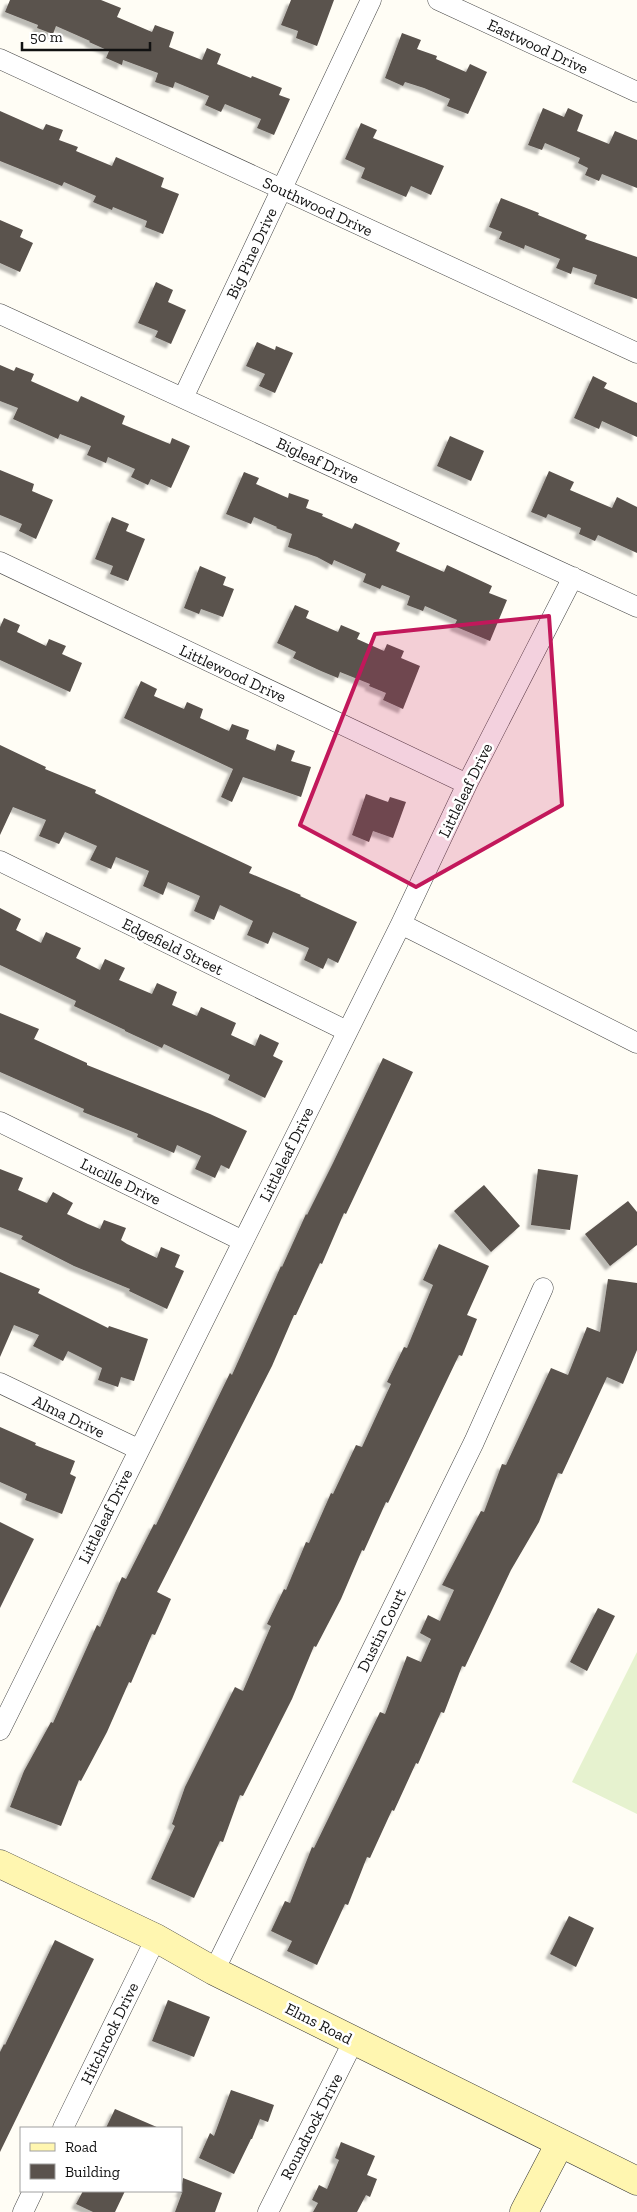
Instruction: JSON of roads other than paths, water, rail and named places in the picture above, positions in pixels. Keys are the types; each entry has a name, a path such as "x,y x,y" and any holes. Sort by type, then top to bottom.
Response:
{"main road":[{"name":"Elms Road","path":"0,1864 156,1938 214,1970 637,2181"},
{"path":"524,2212 560,2143"}],"street":[{"name":"Big Pine Drive","path":"183,398 371,0"},
{"name":"Eastwood Drive","path":"438,0 637,92"},
{"name":"Southwood Drive","path":"0,59 637,353"},
{"name":"Bigleaf Drive","path":"0,314 637,607"},
{"name":"Littlewood Drive","path":"0,562 467,784"},
{"name":"Littleleaf Drive","path":"0,1730 138,1449 401,924 467,784 573,578"},
{"name":"Edgefield Street","path":"0,861 347,1031"},
{"path":"401,924 637,1043"},
{"name":"Lucille Drive","path":"0,1122 243,1241"},
{"name":"Dustin Court","path":"214,1970 474,1442 543,1288"},
{"name":"Alma Drive","path":"0,1383 138,1449"},
{"name":"Hitchrock Drive","path":"63,2127 156,1938"},
{"name":"Roundrock Drive","path":"268,2212 354,2040"},
{"path":"23,2212 33,2192"}]}
